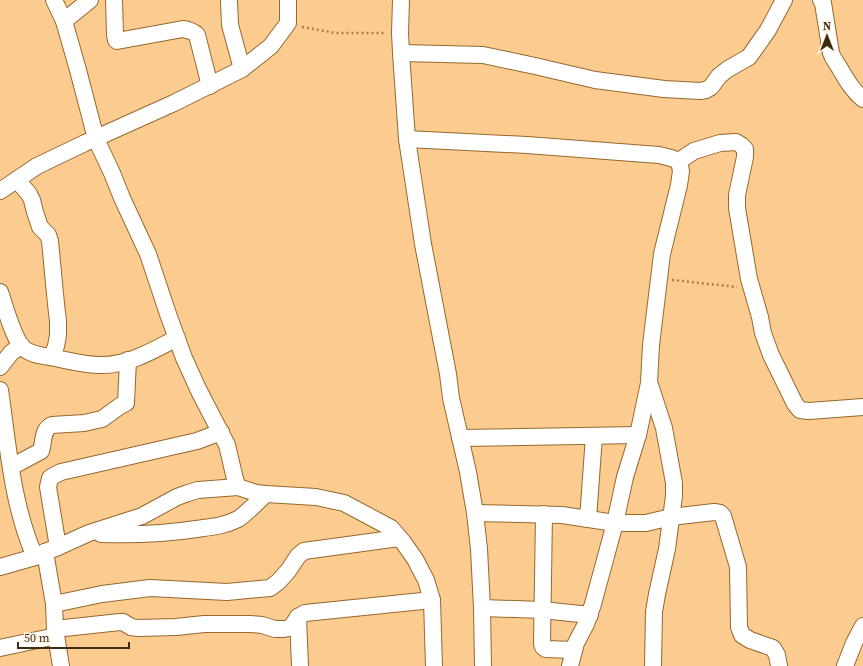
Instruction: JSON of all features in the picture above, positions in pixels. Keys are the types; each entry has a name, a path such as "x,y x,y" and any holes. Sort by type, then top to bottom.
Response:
{"street":[{"path":"54,0 64,21 96,139 148,254 184,358 227,444 238,487"},
{"path":"64,21 90,0"},
{"path":"114,0 115,35 116,40 118,41 184,29 197,35 210,86"},
{"path":"229,0 230,25 242,69"},
{"path":"5,185 37,166 85,142 96,139 210,86 242,69 271,46 288,23 288,0"},
{"path":"401,0 400,33 407,139 423,244 448,374 450,398 468,472 475,513 479,549 483,666"},
{"path":"401,53 483,55 595,80 664,89 700,91 711,87 719,76 749,57 768,30 784,0"},
{"path":"821,0 833,59 851,87 863,99"},
{"path":"407,139 527,145 660,155 679,162"},
{"path":"679,162 694,151 720,143 736,142 742,145 745,149 745,157 737,195 737,208 751,288 769,348 795,404 800,410 809,411 863,407"},
{"path":"570,666 576,643 590,615 598,588 615,523 625,476 638,435 649,383 650,345 658,278 663,247 679,185 681,171 679,162"},
{"path":"5,185 29,194 40,227 48,235 50,242 58,321 58,335 52,357"},
{"path":"0,292 15,334 21,345 27,351 38,354 101,366 115,364 143,355 177,338"},
{"path":"1,364 21,345"},
{"path":"11,467 41,451 45,432 48,426 84,423 102,419 126,403 128,360"},
{"path":"649,383 664,428 674,483 674,496 667,549 654,612 653,666"},
{"path":"0,390 11,467 21,518 26,534 46,552"},
{"path":"61,666 46,552 48,492 50,478 61,472 197,441 220,432"},
{"path":"460,438 638,435"},
{"path":"588,519 594,436"},
{"path":"0,567 46,552 89,533 142,516 177,497 198,490 238,487 266,494 316,497 344,503 391,528 415,559 426,580 432,600 434,666"},
{"path":"89,533 121,535 173,533 215,526 228,523 239,518 266,494"},
{"path":"475,513 562,515 615,523 646,523 671,517 714,512 720,513 723,516 738,567 739,627 742,635 750,640 773,648 777,655 779,666"},
{"path":"544,514 542,644 546,649 574,650"},
{"path":"54,604 102,594 150,588 227,592 270,588 278,582 288,571 298,556 304,551 399,538"},
{"path":"0,648 56,632 120,622 134,627 250,624 262,625 275,629 284,629 292,626 298,617 305,613 432,600"},
{"path":"482,608 542,610 590,615"},
{"path":"298,617 300,666"},
{"path":"845,666 854,643 863,626"}],"path":[{"path":"288,23 336,33 400,33"},
{"path":"658,278 751,288"}]}
